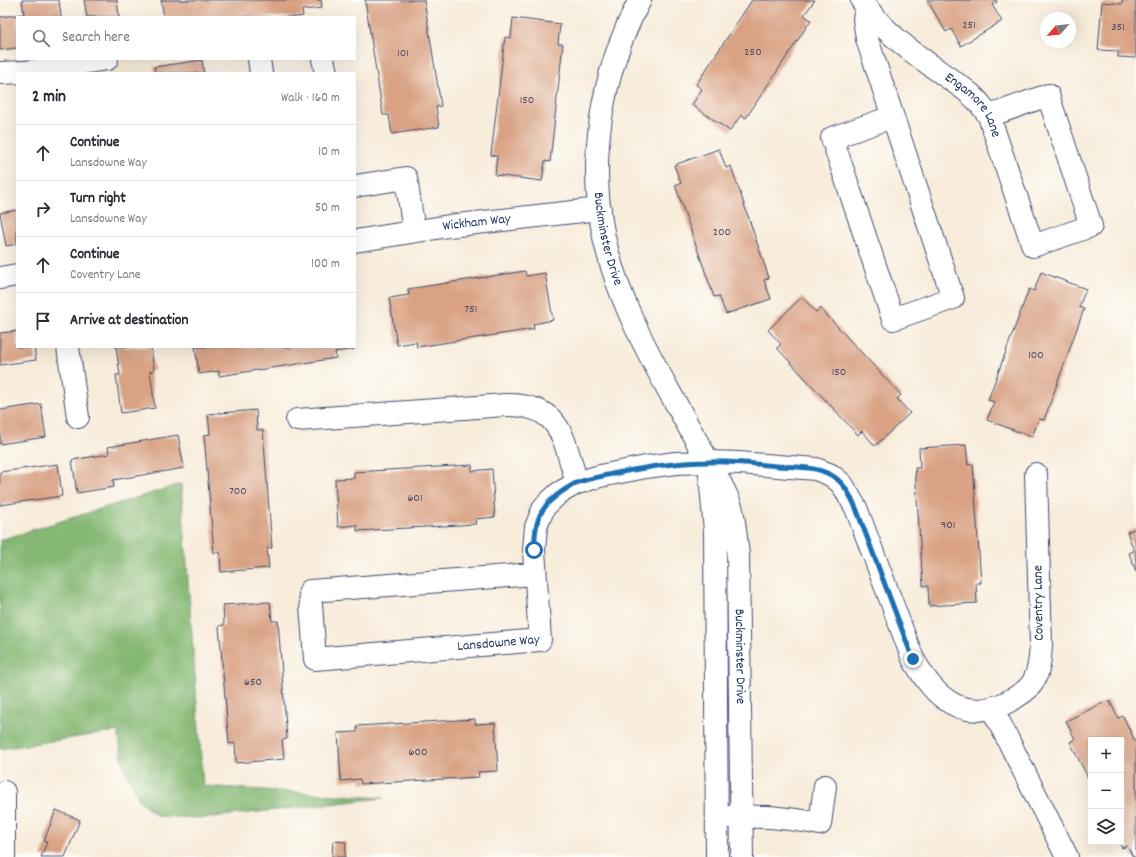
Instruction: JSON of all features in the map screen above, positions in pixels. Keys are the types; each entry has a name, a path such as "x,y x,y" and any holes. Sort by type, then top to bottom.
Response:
{"street":[{"name":"Buckminster Drive","path":"640,0 625,30 608,80 599,145 598,178 600,209 604,238 624,301 658,371 723,488 732,509 738,555 742,857"},
{"name":"Engamore Lane","path":"864,4 891,35 975,97 989,116 1033,246 1091,226 1048,95 989,116"},
{"path":"864,4 867,39 953,298 893,319 832,138 892,117"},
{"path":"25,72 101,60"},
{"path":"259,60 261,72"},
{"path":"324,60 326,72"},
{"path":"0,73 16,72"},
{"path":"356,186 406,178 414,231"},
{"name":"Wickham Way","path":"356,240 515,218 600,209"},
{"path":"0,278 16,275"},
{"path":"68,348 78,417"},
{"path":"297,420 505,405 527,407 547,414 555,423 561,434 577,483"},
{"name":"Buckminster Drive","path":"708,462 715,531 717,857"},
{"name":"Lansdowne Way","path":"534,574 310,591 315,658 540,640 534,574 534,550 536,527 544,507 560,493 577,483 600,476 676,463 708,462"},
{"name":"Coventry Lane","path":"708,462 739,462 816,469 831,475 842,484 856,508 913,659 922,675 934,690 946,700 961,708 977,710 992,708 1008,702 1022,693 1034,681 1040,666 1041,645 1036,474"},
{"path":"992,708 1067,857"},
{"path":"717,817 741,816 790,818 820,824 825,786"},
{"path":"4,792 4,857"}],"green space":[{"path":"181,484 203,786 383,798 204,818 157,816 139,800 123,764 118,731 0,749 0,540"}],"building":[{"path":"22,0 59,0 61,16 16,16 16,48 0,50 0,17 24,14"},
{"path":"84,0 117,0 119,16 87,16"},
{"path":"161,0 321,0 322,8 302,10 303,16 164,16"},
{"path":"365,0 424,0 441,106 436,107 439,127 392,134 389,115 383,115"},
{"path":"752,0 815,0 804,15 811,20 746,118 741,115 730,131 692,105 702,89 696,85"},
{"path":"927,0 996,0 997,2 992,5 1002,21 961,46 951,29 946,32"},
{"path":"1122,0 1136,0 1136,58 1118,57 1118,51 1098,50 1102,2 1122,4"},
{"path":"513,18 560,24 558,44 563,44 550,162 545,161 542,181 495,175 497,156 491,155 505,37 511,38"},
{"path":"202,60 204,72 155,72 154,67"},
{"path":"719,149 726,168 731,166 769,278 764,280 771,299 726,314 719,296 714,297 675,185 681,183 674,165"},
{"path":"16,210 16,244 6,246 0,213"},
{"path":"525,271 526,276 545,273 553,320 533,324 534,329 417,347 416,342 397,345 389,298 409,295 408,289"},
{"path":"1041,272 1086,289 1079,307 1084,309 1044,420 1039,419 1032,437 987,420 994,402 988,400 1029,289 1034,291"},
{"path":"802,297 816,312 820,308 901,395 897,399 910,413 875,446 862,431 858,435 777,348 781,344 768,330"},
{"path":"16,331 16,348 34,348 36,360 0,365 0,333"},
{"path":"116,348 151,348 154,371 150,371 155,408 121,413 116,375 120,375"},
{"path":"195,348 355,348 335,352 336,358 219,376 219,371 199,374"},
{"path":"41,404 46,437 0,444 0,410"},
{"path":"256,410 257,430 263,430 272,548 267,548 269,568 221,572 220,552 214,553 204,435 210,434 208,414"},
{"path":"178,435 184,468 113,480 114,487 77,493 72,460 109,454 108,447"},
{"path":"966,445 968,465 973,464 981,583 976,583 977,603 929,606 928,586 923,586 915,468 920,468 919,448"},
{"path":"58,464 62,496 0,505 0,472"},
{"path":"472,465 472,471 492,469 495,517 475,519 476,524 357,531 357,525 338,527 335,479 354,478 354,472"},
{"path":"1136,528 1136,572 1129,553 1134,551 1127,532"},
{"path":"270,602 272,621 278,621 287,739 282,740 284,759 236,763 235,743 229,744 219,626 224,625 223,605"},
{"path":"1109,700 1118,718 1123,716 1136,743 1136,857 1133,857 1127,846 1122,848 1120,845 1124,845 1124,737 1088,737 1088,778 1070,742 1075,739 1066,721"},
{"path":"475,719 475,724 495,723 498,771 478,772 479,777 361,784 360,779 341,781 338,733 357,732 357,726"},
{"path":"56,810 80,820 65,857 41,857 47,842 44,841"},
{"path":"333,841 346,842 345,857 332,857"}],"route":[{"path":"534,550 536,527 544,507 560,493 577,483 600,476 676,463 739,462 816,469 831,475 842,484 850,496 856,508 913,659"}]}
